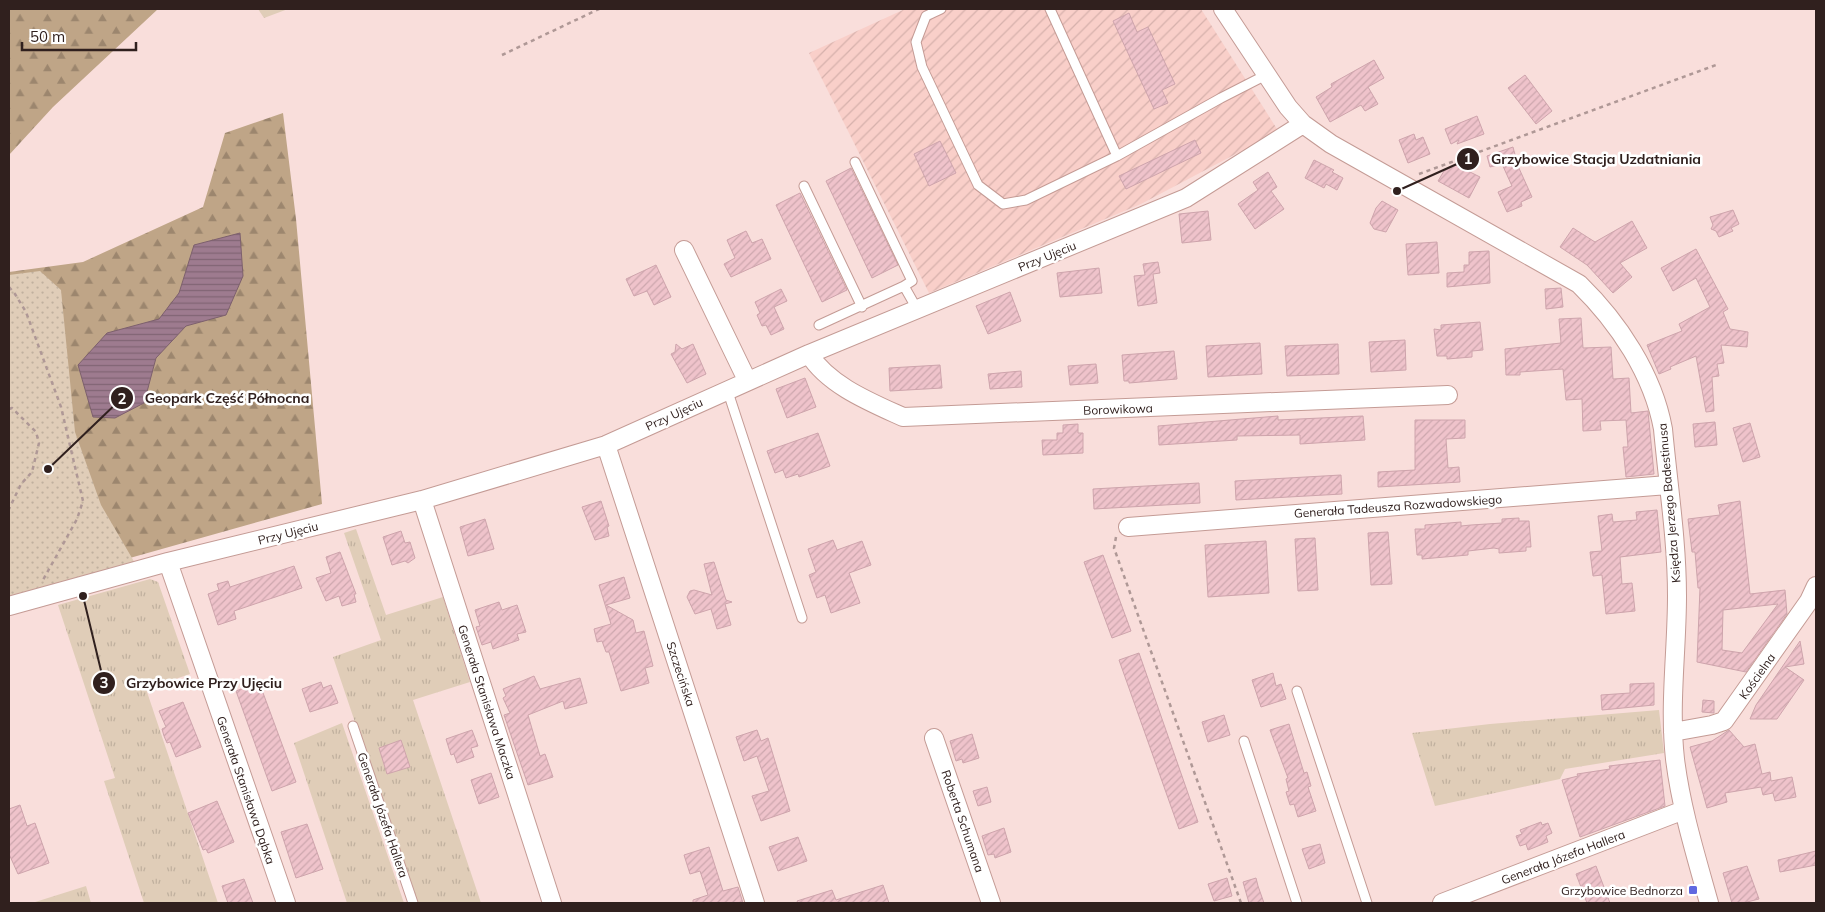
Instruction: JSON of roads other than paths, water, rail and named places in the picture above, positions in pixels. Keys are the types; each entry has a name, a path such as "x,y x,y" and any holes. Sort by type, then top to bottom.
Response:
{"street":[{"name":"Księdza Jerzego Badestinusa","path":"1223,9 1278,93 1303,124 1331,144 1566,276 1595,300 1640,366 1654,391 1663,429 1677,595 1673,732 1684,810 1709,903"},
{"name":"Przy Ujęciu","path":"9,606 168,562 422,500 606,445 747,380 1186,198 1303,124"},
{"path":"684,250 747,380"},
{"name":"Borowikowa","path":"809,354 825,374 877,406 903,418 1448,395"},
{"name":"Szczecińska","path":"606,445 755,903"},
{"name":"Generała Tadeusza Rozwadowskiego","path":"1128,527 1668,485"},
{"name":"Generała Stanisława Maczka","path":"422,500 552,903"},
{"name":"Generała Stanisława Dąbka","path":"168,562 286,903"},
{"name":"Kościelna","path":"1673,732 1724,721 1809,601 1816,586"},
{"name":"Roberta Schumana","path":"934,738 991,903"},
{"name":"Generała Józefa Hallera","path":"1442,903 1684,810"}],"lane":[{"path":"941,9 926,16 916,42 922,67 978,185 1003,204 1026,200 1117,156 1266,75"},
{"path":"1050,9 1117,156"},
{"path":"820,325 912,281 855,162"},
{"path":"804,186 862,306"},
{"path":"904,286 917,309"},
{"path":"727,389 802,618"},
{"path":"1297,691 1368,903"},
{"name":"Generała Józefa Hallera","path":"353,726 413,903"},
{"path":"1244,741 1297,903"}],"place":[{"name":"Grzybowice Stacja Uzdatniania","path":"1397,191"},
{"name":"Geopark Część Północna","path":"48,469"},
{"name":"Grzybowice Przy Ujęciu","path":"83,596"},
{"name":"Grzybowice Bednorza","path":"1693,890"}]}
